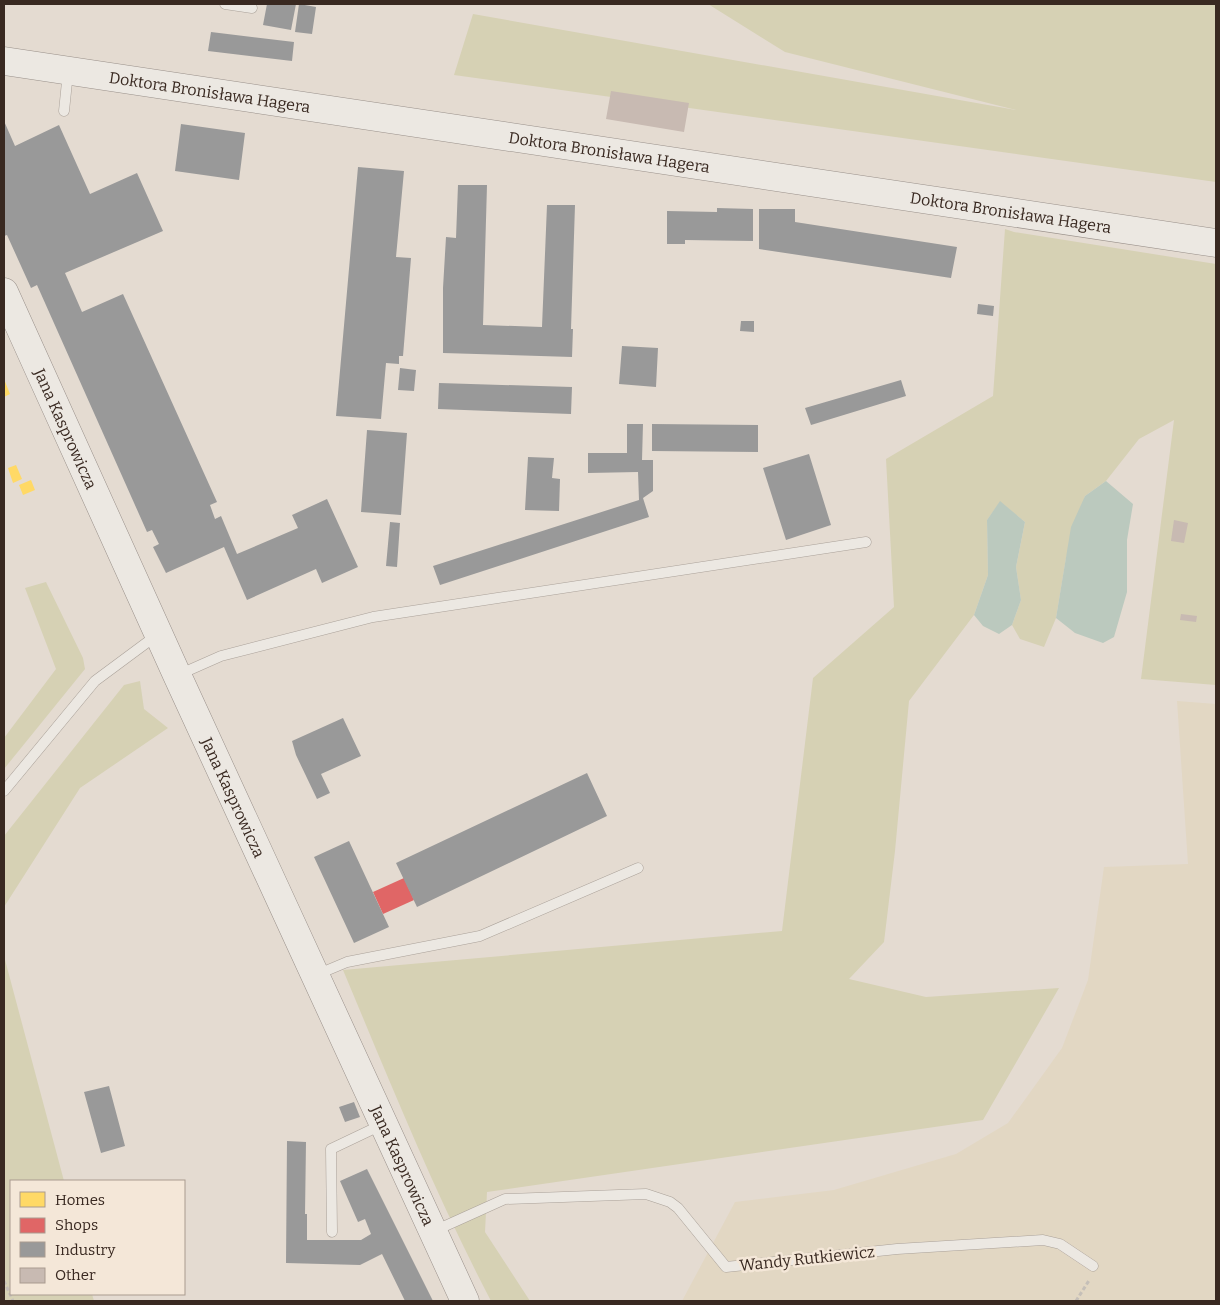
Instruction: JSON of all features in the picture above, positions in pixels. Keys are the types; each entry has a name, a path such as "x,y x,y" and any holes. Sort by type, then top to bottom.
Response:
{"street":[{"name":"Doktora Bronisława Hagera","path":"4,61 1216,243"},
{"name":"Jana Kasprowicza","path":"4,292 158,634 465,1301"}],"lane":[{"path":"225,4 252,8"},
{"path":"64,111 68,71"},
{"path":"177,675 221,656 373,617 866,542"},
{"path":"4,791 95,681 158,634"},
{"path":"315,975 347,962 480,936 638,868"},
{"path":"332,1232 331,1149 373,1129 382,1122"},
{"name":"Wandy Rutkiewicz","path":"433,1231 505,1199 646,1194 670,1202 678,1208 726,1267 898,1249 1043,1240 1060,1244 1093,1266"}],"path":[{"path":"1076,1301 1090,1279 1093,1266"},
{"path":"4,1281 10,1294"}],"shaded area":[{"path":"708,4 1216,4 1216,182 454,75 473,14 1016,110 785,52"},
{"path":"1005,229 1216,264 1216,685 1141,679 1174,420 1139,439 1106,481 1085,496 1066,558 1056,618 1044,647 1020,639 1012,625 1021,600 1016,567 1025,522 1000,502 987,520 988,575 974,615 909,701 895,851 884,942 849,979 926,997 1059,988 983,1120 487,1192 485,1232 530,1301 491,1301 432,1179 343,970 782,931 813,678 894,607 886,459 993,396"},
{"path":"1106,481 1133,504 1127,540 1127,592 1114,637 1103,643 1075,633 1056,618 1071,527 1085,496"},
{"path":"1000,501 1025,522 1016,567 1021,600 1012,625 999,634 983,626 974,615 988,575 987,520"},
{"path":"46,582 83,658 85,669 4,769 4,738 56,669 25,588"},
{"path":"140,681 144,709 168,728 80,788 4,907 4,836 124,685"},
{"path":"1177,701 1216,704 1216,1301 682,1301 735,1202 834,1190 956,1154 1008,1123 1062,1048 1088,980 1104,867 1188,864"},
{"path":"4,956 64,1180 10,1180 10,1295 92,1295 94,1301 4,1301"}],"building: Homes":[{"path":"4,379 10,394 4,397"},
{"path":"16,465 22,479 13,483 8,468"},
{"path":"31,480 35,490 23,495 19,485"}],"building: Shops":[{"path":"404,878 414,900 383,914 373,892"}],"building: Industry":[{"path":"267,4 296,4 291,30 263,25"},
{"path":"299,4 316,7 312,34 295,32"},
{"path":"211,32 294,42 292,61 208,51"},
{"path":"4,121 15,146 59,125 90,194 137,173 163,231 65,273 82,312 123,294 217,502 210,505 215,519 221,516 237,554 298,528 292,515 327,499 358,567 322,583 316,569 247,600 224,547 166,573 153,547 159,544 152,530 147,532 37,285 31,288 7,235 4,236"},
{"path":"181,124 245,133 239,180 175,171"},
{"path":"358,167 404,171 396,257 411,258 403,356 399,356 399,364 386,363 381,419 336,416"},
{"path":"458,185 487,185 483,325 542,327 547,205 575,205 571,329 573,329 572,357 443,353 443,288 446,237 456,238"},
{"path":"717,208 753,209 753,241 685,240 685,244 667,244 667,211 717,212"},
{"path":"759,209 795,209 795,222 957,247 951,278 759,249"},
{"path":"978,304 994,306 993,316 977,314"},
{"path":"741,321 754,321 754,332 740,331"},
{"path":"622,346 658,348 656,387 619,384"},
{"path":"400,368 416,370 414,391 398,390"},
{"path":"901,380 906,396 811,425 805,408"},
{"path":"439,383 572,387 571,414 438,409"},
{"path":"627,424 643,424 642,460 653,460 653,491 643,498 649,517 440,585 433,566 639,500 638,472 588,473 588,453 627,453"},
{"path":"652,424 758,425 758,452 652,451"},
{"path":"367,430 407,433 401,515 361,512"},
{"path":"809,454 831,525 786,540 763,468"},
{"path":"528,457 554,458 552,478 560,479 559,511 525,510"},
{"path":"390,522 400,523 397,567 386,566"},
{"path":"343,718 361,756 321,774 330,793 317,799 296,755 292,741"},
{"path":"587,773 607,816 417,907 396,863"},
{"path":"349,841 389,927 354,943 314,857"},
{"path":"109,1086 125,1146 101,1153 84,1092"},
{"path":"354,1102 360,1117 345,1122 339,1107"},
{"path":"287,1141 306,1142 305,1214 307,1214 307,1240 361,1240 371,1234 365,1219 358,1222 340,1181 367,1169 433,1301 405,1301 382,1254 360,1265 286,1263"}],"building: Other":[{"path":"611,91 689,103 684,132 606,119"},
{"path":"1174,520 1188,523 1184,543 1171,541"},
{"path":"1181,614 1197,616 1196,622 1180,620"}]}
